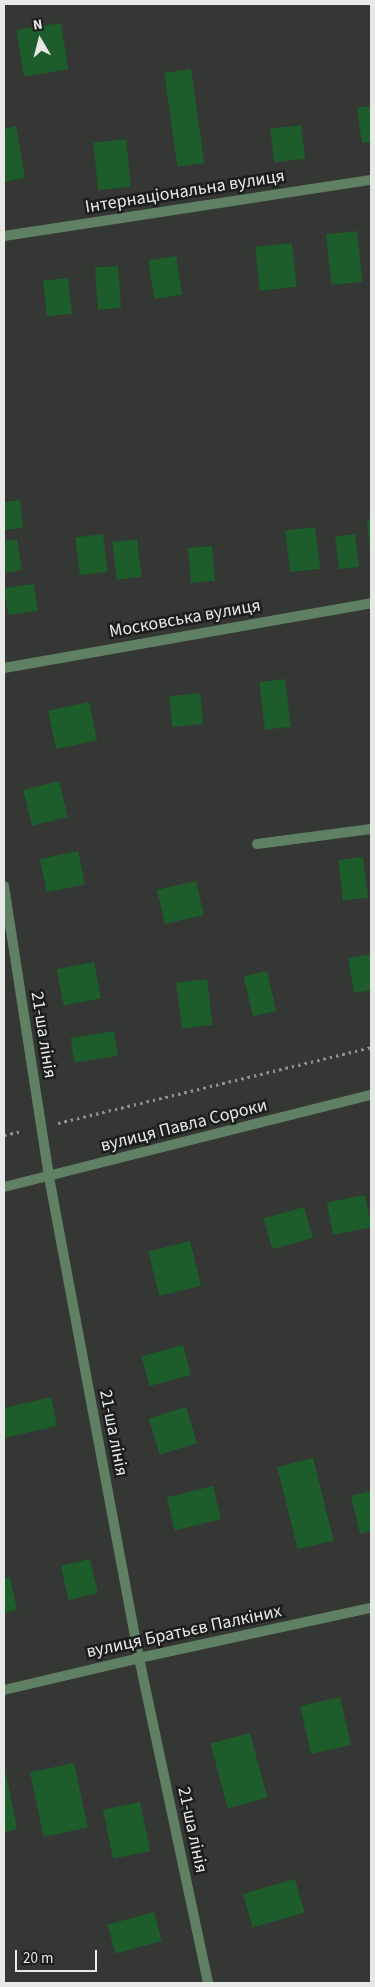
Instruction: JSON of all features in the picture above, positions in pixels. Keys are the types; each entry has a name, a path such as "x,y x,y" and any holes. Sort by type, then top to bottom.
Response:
{"street":[{"name":"Інтернаціональна вулиця","path":"4,236 371,180"},
{"name":"Московська вулиця","path":"4,668 371,603"},
{"path":"257,844 371,829"},
{"name":"21-ша лінія","path":"4,886 49,1177 139,1658 208,1983"},
{"name":"вулиця Павла Сороки","path":"4,1187 371,1095"},
{"name":"вулиця Братьєв Палкіних","path":"4,1690 139,1658 371,1608"}],"path":[{"path":"41,1127 371,1048"}],"building":[{"path":"61,23 68,69 24,76 17,30"},
{"path":"191,69 204,163 177,167 164,73"},
{"path":"371,106 371,142 362,143 357,108"},
{"path":"301,125 305,159 274,163 270,129"},
{"path":"16,126 25,178 4,182 4,129"},
{"path":"126,139 131,187 98,190 93,142"},
{"path":"357,231 362,282 332,285 326,234"},
{"path":"292,243 297,287 260,291 255,247"},
{"path":"176,256 182,295 154,299 148,260"},
{"path":"118,266 121,308 98,310 95,268"},
{"path":"68,278 72,314 47,316 43,281"},
{"path":"20,500 23,528 4,530 4,502"},
{"path":"371,519 371,551 370,551 367,520"},
{"path":"315,527 320,569 290,572 285,531"},
{"path":"103,534 108,572 80,575 75,537"},
{"path":"355,534 359,567 339,569 335,536"},
{"path":"17,539 22,570 4,573 4,541"},
{"path":"137,539 142,577 117,580 112,542"},
{"path":"212,546 215,581 191,583 188,548"},
{"path":"34,584 38,611 8,615 4,588"},
{"path":"285,679 291,727 265,730 259,682"},
{"path":"200,693 203,724 172,727 169,696"},
{"path":"89,702 97,740 56,749 48,711"},
{"path":"59,781 68,817 32,826 23,790"},
{"path":"78,851 85,884 47,892 40,859"},
{"path":"363,857 368,898 343,901 338,860"},
{"path":"196,881 204,915 165,924 157,890"},
{"path":"371,954 371,990 354,993 348,958"},
{"path":"94,962 101,998 64,1006 57,969"},
{"path":"267,971 276,1011 253,1016 244,976"},
{"path":"207,979 213,1025 182,1028 176,983"},
{"path":"114,1031 118,1056 74,1063 71,1038"},
{"path":"365,1195 371,1227 333,1235 327,1202"},
{"path":"304,1207 313,1238 272,1249 264,1219"},
{"path":"190,1241 201,1286 159,1296 148,1251"},
{"path":"183,1345 191,1375 149,1386 141,1356"},
{"path":"51,1397 57,1426 4,1438 4,1408"},
{"path":"186,1407 197,1443 160,1455 149,1418"},
{"path":"313,1458 334,1540 298,1549 277,1467"},
{"path":"213,1486 221,1519 175,1531 166,1498"},
{"path":"371,1491 371,1531 360,1534 351,1496"},
{"path":"90,1559 98,1593 69,1600 61,1566"},
{"path":"10,1577 17,1610 4,1613 4,1578"},
{"path":"340,1697 351,1745 311,1754 300,1706"},
{"path":"250,1733 267,1798 228,1808 210,1744"},
{"path":"74,1763 88,1828 44,1837 30,1772"},
{"path":"6,1774 17,1829 4,1832 4,1775"},
{"path":"140,1802 150,1851 113,1859 103,1810"},
{"path":"295,1879 305,1913 253,1928 243,1894"},
{"path":"154,1912 162,1941 115,1953 108,1924"}]}
